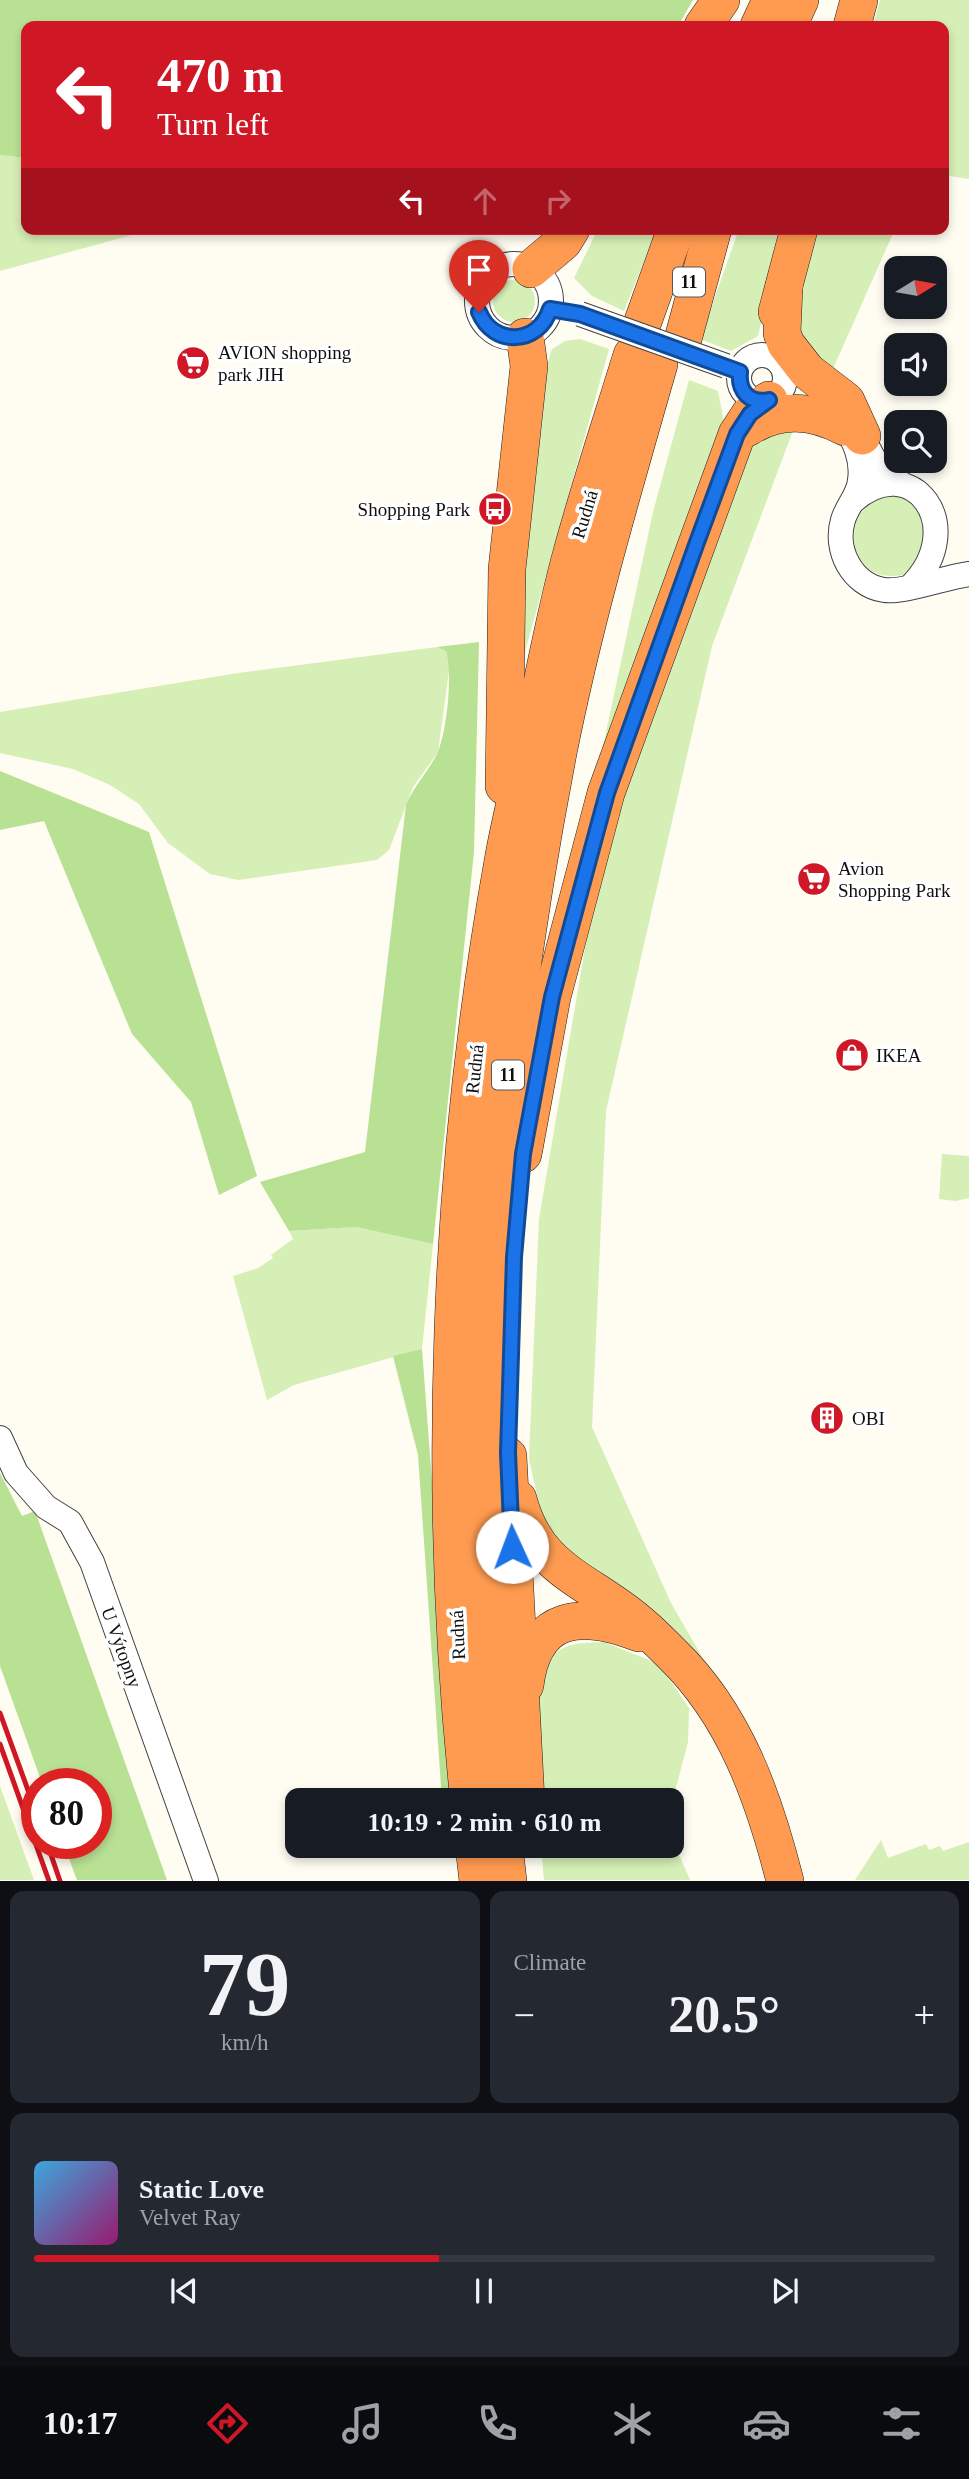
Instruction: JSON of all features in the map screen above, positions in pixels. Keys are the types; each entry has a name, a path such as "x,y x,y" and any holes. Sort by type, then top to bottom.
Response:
{"highway":[{"path":"707,21 721,0"},
{"path":"761,21 771,0"},
{"path":"790,21 800,0"},
{"path":"853,21 859,0"},
{"path":"531,269 563,242 567,235"},
{"name":"Rudná","path":"499,1788 484,1563 484,1401 495,1179 520,973 559,750 614,521 660,347 676,235"},
{"name":"Rudná","path":"468,1788 462,1737 454,1566 453,1393 460,1192 483,992 503,859 572,554 706,235"},
{"path":"525,1788 508,1453 514,1257 523,1154 543,989 572,811 647,453 660,347 710,235"},
{"path":"523,1154 552,997 607,793 737,434 750,414 778,384 772,337 797,235"},
{"path":"784,287 782,332 792,354 807,371 846,401 854,431"},
{"path":"503,859 507,569 529,366 525,337"},
{"path":"737,434 770,416 787,413 824,416 854,431"},
{"path":"508,1453 524,1519 537,1544 558,1567 626,1612 656,1640 688,1671 718,1713 761,1795 785,1881"},
{"path":"520,1723 530,1659 539,1642 553,1628 571,1621 600,1620 656,1640"},
{"path":"761,1795 773,1881"},
{"path":"475,1858 478,1881"},
{"path":"505,1858 508,1881"},
{"path":"531,1858 532,1881"}],"street":[{"path":"517,265 531,269 546,283 550,309 541,326 525,337 503,337 491,330 482,319 477,298 482,284 497,269 517,265"},
{"path":"550,309 580,314 733,369 748,397 761,401 778,384"},
{"path":"733,369 759,356 768,356 778,384 840,408 876,463 903,485 915,489 934,504 943,527 969,567"},
{"path":"854,431 853,441 861,470 860,483 841,530 841,543 850,569 860,579 885,590 969,575"},
{"path":"853,501 868,489 903,485"},
{"path":"912,585 935,559 943,539 943,527"},
{"name":"U Výtopny","path":"0,1438 16,1473 46,1507 70,1522 92,1562 206,1881"}],"green space":[{"path":"0,0 693,0 681,21 21,21 21,157 0,155"},
{"path":"880,0 969,0 969,179 949,176 949,21 874,21"},
{"path":"0,155 21,157 21,235 132,235 0,271"},
{"path":"595,235 655,235 624,311 592,296 574,278"},
{"path":"737,235 783,235 758,336 731,351 700,339"},
{"path":"815,235 892,235 832,371 799,337 794,311"},
{"path":"514,280 529,286 535,301 529,316 514,322 499,316 493,301 499,286"},
{"path":"580,339 609,349 516,684 538,376 545,371 552,349 565,341"},
{"path":"689,380 718,391 724,422 599,765 653,512"},
{"path":"797,420 712,646 606,1111 592,1427 671,1603 708,1667 568,1555 541,1513 529,1459 539,1219 601,854 743,449"},
{"path":"902,493 936,528 907,574 890,576 876,573 865,566 854,543 858,514 866,500"},
{"path":"479,642 474,852 433,1244 356,1227 289,1231 260,1182 365,1152 406,805 437,754 446,718 448,661 446,651 437,647"},
{"path":"437,647 446,651 450,663 438,752 413,787 389,850 377,860 238,880 210,874 168,843 139,804 110,785 73,769 0,753 0,712 238,673"},
{"path":"0,771 149,832 257,1176 219,1195 191,1102 132,1034 44,821 0,830"},
{"path":"942,1154 969,1156 969,1198 956,1201 939,1199"},
{"path":"356,1227 433,1244 422,1349 294,1385 267,1400 233,1276 258,1268 273,1258 271,1255 293,1239 289,1231"},
{"path":"422,1349 455,1788 441,1788 418,1455 393,1356"},
{"path":"0,1473 22,1516 35,1511 167,1880 77,1880 69,1859 112,1859 112,1768 37,1768 0,1666"},
{"path":"604,1642 659,1664 689,1708 688,1742 676,1788 537,1788 532,1715 535,1693 541,1673 551,1657 570,1645"},
{"path":"0,1786 21,1844 21,1859 26,1859 34,1880 0,1880"},
{"path":"881,1840 888,1858 926,1844 929,1850 940,1846 943,1851 969,1842 969,1880 855,1880"},
{"path":"542,1858 680,1858 690,1880 544,1880"}],"railway":[{"path":"0,1713 21,1771"},
{"path":"0,1744 49,1881"},
{"path":"52,1859 60,1881"}],"place":[{"name":"AVION shopping park JIH","path":"193,363"},
{"name":"Shopping Park","path":"495,509"},
{"name":"Avion Shopping Park","path":"814,879"},
{"name":"IKEA","path":"852,1055"},
{"name":"OBI","path":"827,1418"}],"route":[{"path":"479,312 491,330 510,338 525,337 536,331 545,321 550,309 580,314 740,372 740,386 748,397 761,401 769,400 750,414 737,434 696,545 607,793 552,997 523,1154 514,1257 508,1453 512,1547"}]}
